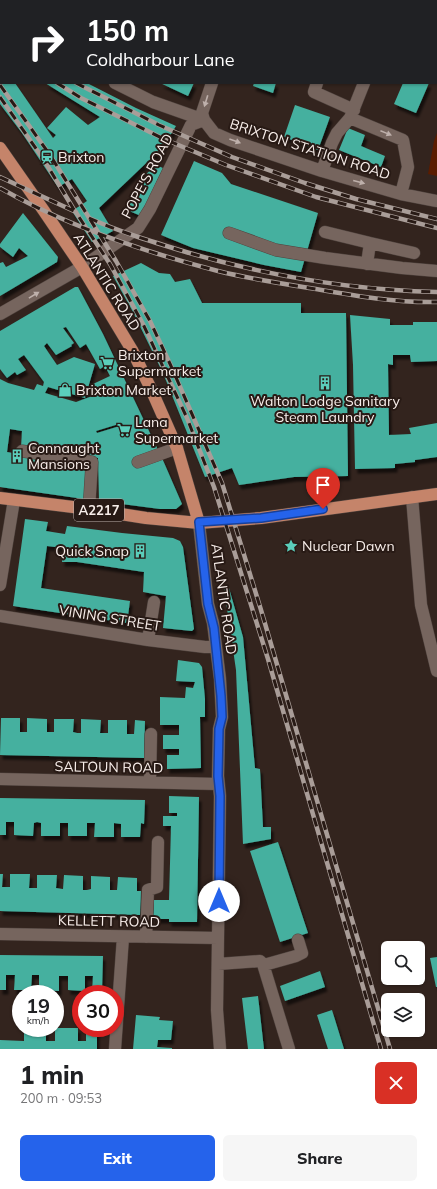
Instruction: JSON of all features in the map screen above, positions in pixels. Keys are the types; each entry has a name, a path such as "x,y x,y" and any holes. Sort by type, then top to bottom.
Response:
{"main road":[{"name":"ATLANTIC ROAD","path":"0,148 82,268 132,350 152,388 177,448 199,522"},
{"name":"A2217","path":"0,498 92,509 146,518 199,522 261,518 437,494"}],"street":[{"name":"BRIXTON STATION ROAD","path":"117,84 159,104 204,120 214,132 224,137 280,158 401,194 437,201"},
{"path":"204,120 202,113 212,84"},
{"path":"317,84 314,92 352,114 403,140 408,167 401,194"},
{"path":"322,171 334,138 352,114 364,84"},
{"name":"POPE'S ROAD","path":"0,314 82,268 138,228 150,209 190,125 204,120"},
{"path":"325,232 414,253"},
{"path":"229,233 276,250 367,264 437,271"},
{"path":"367,264 370,243"},
{"path":"138,462 177,448"},
{"path":"22,452 92,462 92,509"},
{"path":"92,509 96,463"},
{"path":"412,497 421,605 437,671"},
{"path":"0,585 14,500"},
{"name":"ATLANTIC ROAD","path":"199,522 208,604 213,623 216,646 222,717 219,729 218,784 220,803 217,1010 220,1049"},
{"path":"148,640 154,602"},
{"name":"VINING STREET","path":"0,616 148,640 205,647 216,646"},
{"path":"150,782 151,734"},
{"name":"SALTOUN ROAD","path":"0,779 218,784"},
{"path":"146,937 148,890 157,887 158,842"},
{"name":"KELLETT ROAD","path":"0,934 218,938"},
{"path":"115,1049 122,937"},
{"path":"264,965 296,956 302,952 298,940"},
{"path":"218,964 260,961 264,965 289,1049"}],"shaded area":[{"path":"437,133 437,176 428,174 434,141"}],"building":[{"path":"0,84 16,84 53,138 56,135 47,128 66,107 88,125 100,117 47,84 89,84 176,126 163,147 99,208 113,231 92,242 72,211 87,201 72,179 58,187 22,133 0,104"},
{"path":"162,84 194,84 188,96"},
{"path":"254,84 276,84 273,93 253,86"},
{"path":"403,84 429,84 416,113 394,104"},
{"path":"295,105 330,117 318,150 284,137"},
{"path":"348,128 365,135 361,146 385,156 381,167 339,150"},
{"path":"194,161 222,173 231,184 318,213 301,272 193,248 161,235"},
{"path":"156,165 163,168 141,216 127,210 143,177"},
{"path":"23,213 58,257 57,262 0,296 0,263 3,262 6,267 28,256 19,248 13,257 0,247 0,244"},
{"path":"141,263 159,273 170,274 175,282 190,279 202,303 301,303 301,313 346,313 348,476 294,477 239,485 232,468 205,477 163,373 132,310 113,276"},
{"name":"Brixton Market","path":"75,287 78,287 103,334 158,450 134,461 136,468 162,458 182,504 176,509 160,509 99,501 98,458 21,447 22,431 10,429 7,452 87,465 84,499 0,487 0,379 8,383 34,390 37,384 43,386 44,382 24,355 18,359 26,370 17,375 15,372 7,378 0,369 0,331","holes":["66,327 80,348 86,344 100,369 105,366 110,376 93,384 98,394 76,402 45,393 48,387 85,398 95,364 74,357 57,365 44,346 47,343 56,355 72,346 71,345 74,343 63,328","122,423 123,425 97,433 96,431"]},
{"path":"350,315 390,319 390,325 413,325 413,322 437,322 437,361 411,362 410,355 393,355 393,365 388,364 389,435 411,434 409,428 437,423 437,457 415,460 415,462 395,464 395,468 355,469 353,365"},
{"path":"25,519 48,522 46,531 65,534 67,526 173,538 180,541 183,547 194,629 192,631 163,628 166,596 143,592 144,572 77,562 62,562 63,548 47,546 41,588 130,601 127,623 13,606"},
{"path":"224,588 229,588 243,637 255,768 260,769 263,827 271,827 271,839 243,844 236,670"},
{"path":"178,660 199,663 202,667 205,717 200,717 201,768 167,769 167,755 179,755 179,749 163,749 163,735 179,735 179,725 160,725 160,697 185,698 186,687 193,688 195,682 176,681"},
{"path":"1,718 20,718 20,732 27,732 27,718 47,719 47,732 54,732 54,719 74,719 73,732 77,733 81,733 81,719 101,720 100,733 108,733 108,720 127,720 127,734 134,734 135,720 145,721 144,758 0,755"},
{"path":"169,796 199,797 197,922 169,922 169,919 153,919 154,900 169,900 171,826 163,826 163,816 177,816 177,813 169,813"},
{"path":"0,798 145,800 144,824 141,823 140,837 121,837 121,824 114,823 114,837 94,837 95,823 87,823 87,836 68,836 68,823 60,823 60,836 41,836 41,823 37,822 34,823 33,836 14,835 14,822 6,822 6,835 0,835"},
{"path":"278,842 308,933 280,942 250,851"},
{"path":"0,874 3,874 2,887 10,887 10,874 30,874 29,888 37,888 37,875 57,875 56,888 63,889 64,875 83,876 83,890 91,889 91,876 110,877 110,890 117,890 118,877 137,878 137,891 141,891 140,915 0,911"},
{"path":"0,955 103,956 102,985 92,985 93,976 85,976 85,985 72,985 72,990 68,990 68,976 59,976 59,985 39,985 39,975 32,975 31,985 14,985 15,975 6,975 6,990 0,990"},
{"path":"437,957 437,987 436,987 430,958"},
{"path":"320,971 325,987 285,1001 280,986"},
{"path":"258,996 264,1049 248,1049 242,998"},
{"path":"332,1010 344,1049 328,1049 317,1015"},
{"path":"136,1015 160,1017 159,1020 173,1021 171,1040 158,1040 157,1047 172,1049 133,1049"},
{"path":"64,1028 72,1028 72,1037 78,1037 78,1041 86,1041 86,1037 97,1037 97,1049 0,1049 0,1040 24,1041 24,1037 46,1037 46,1041 55,1041 55,1037 64,1037"}],"railway":[{"path":"59,84 81,98 164,139 226,165 316,197 437,228"},
{"path":"78,84 159,125 232,157 305,183 356,199 437,219"},
{"path":"0,85 50,155 116,261 150,321 222,483 261,610 390,1049"},
{"path":"0,97 44,160 73,208 110,264 143,324 187,418 214,487 268,659 381,1049"},
{"path":"0,177 76,212"},
{"path":"0,188 25,202 106,237 218,271 267,281 361,296 392,300 437,302"},
{"path":"89,218 125,232 186,252 217,261 279,275 342,285 405,291 437,292"}],"place":[{"name":"Brixton","path":"47,157"},
{"name":"Brixton Supermarket","path":"107,363"},
{"name":"Walton Lodge Sanitary Steam Laundry","path":"325,383"},
{"name":"Brixton Market","path":"65,390"},
{"name":"Lana Supermarket","path":"124,430"},
{"name":"Connaught Mansions","path":"17,456"},
{"name":"Nuclear Dawn","path":"291,546"},
{"name":"Quick Snap","path":"140,551"}],"route":[{"path":"219,901 220,796 218,776 219,729 222,717 221,696 214,628 208,604 199,522 221,522 261,518 323,509"}]}
